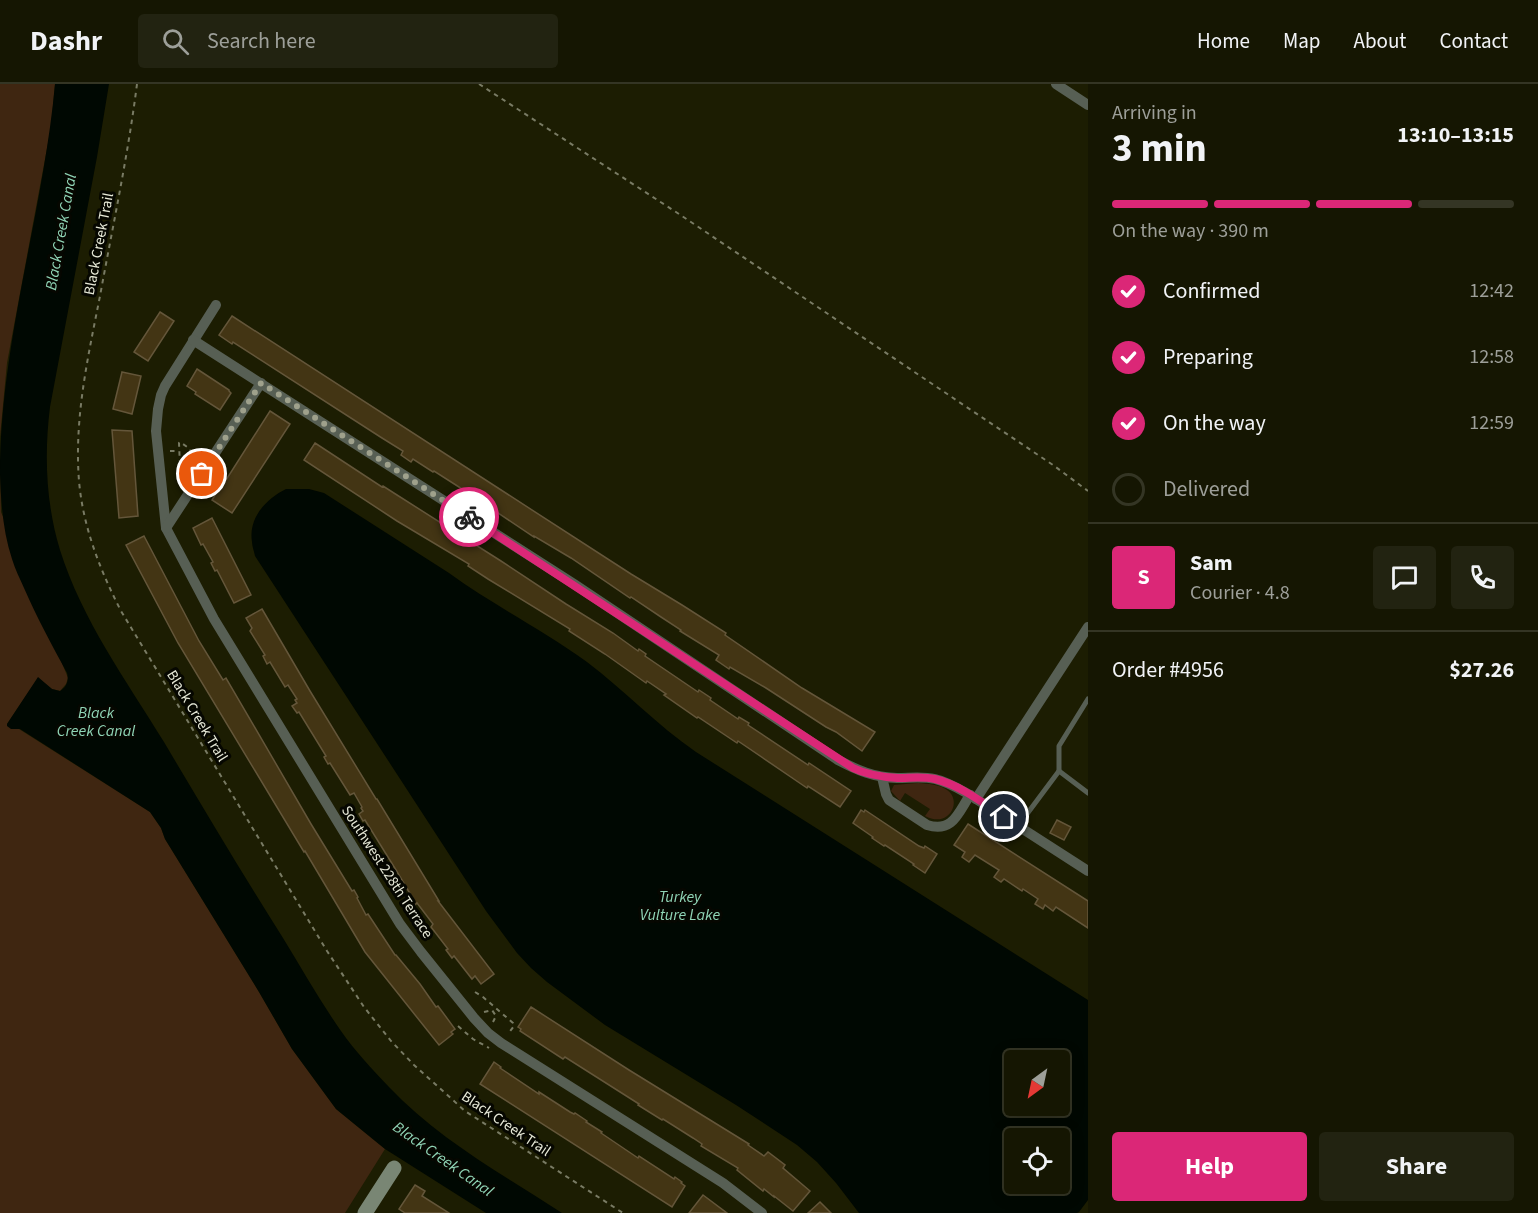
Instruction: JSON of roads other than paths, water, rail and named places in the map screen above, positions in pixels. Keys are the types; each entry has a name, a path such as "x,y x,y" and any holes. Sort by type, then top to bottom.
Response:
{"street":[{"path":"1056,84 1088,105"},
{"path":"166,528 156,431 158,409 165,386 216,304"},
{"path":"193,340 574,584 838,760 860,771 882,777 919,777 935,779 951,785 1088,871"},
{"path":"166,528 261,383"},
{"name":"Southwest 228th Terrace","path":"166,528 214,619 400,924 474,1018 488,1034 501,1043 723,1184 762,1213"},
{"path":"882,777 886,794 890,800 927,825 946,826 951,823 973,797 1088,627"},
{"path":"365,1213 394,1168"}],"lane":[{"path":"1018,826 1059,771 1059,746 1088,699"},
{"path":"1059,771 1088,793"}],"water":[{"name":"Black Creek Canal","path":"55,84 109,84 50,407 47,443 49,497 55,533 80,601 106,649 238,865 352,1046 389,1087 428,1123 471,1155 562,1213 486,1213 385,1149 336,1109 292,1049 150,812 20,729 11,729 7,726 38,677 52,689 60,691 66,685 68,678 13,563 5,528 0,474 7,376 41,182"},
{"name":"Turkey Vulture Lake","path":"286,489 309,489 324,493 570,650 696,752 1088,1000 1088,1200 1079,1212 859,1213 817,1162 797,1145 605,1025 531,968 486,911 255,556 251,533 253,525 260,510"}]}
